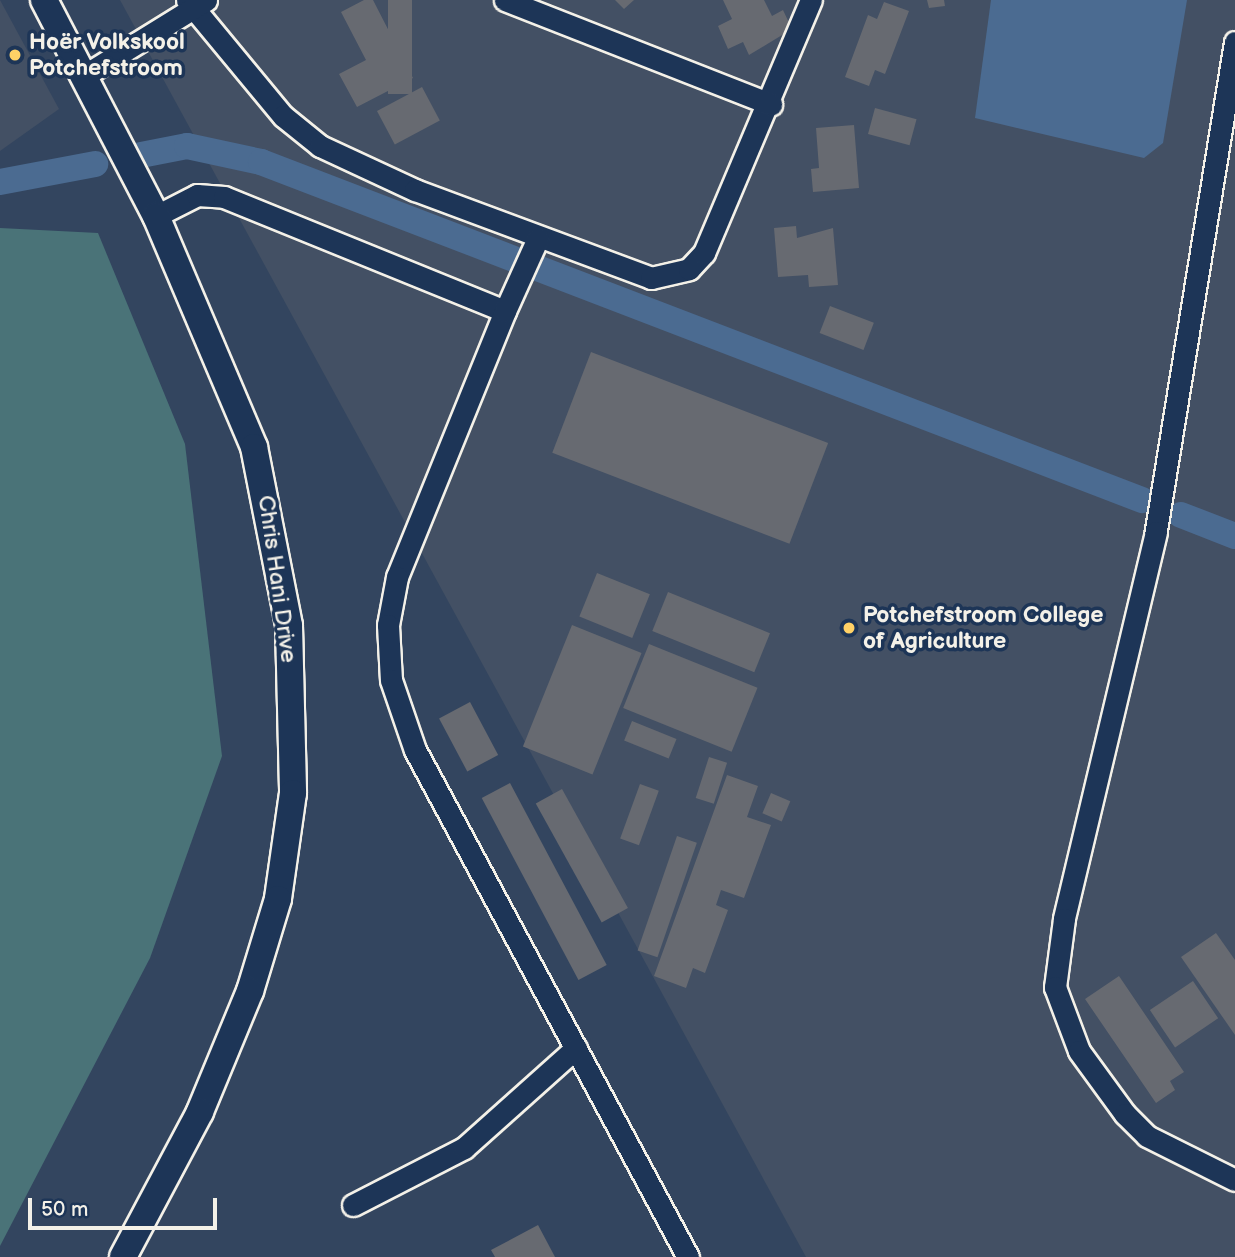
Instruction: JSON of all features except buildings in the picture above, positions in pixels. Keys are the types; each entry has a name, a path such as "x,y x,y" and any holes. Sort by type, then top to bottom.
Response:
{"street":[{"name":"Chris Hani Drive","path":"44,0 156,216 254,447 275,530 289,626 292,793 278,899 250,991 200,1112 123,1257"},
{"path":"505,0 771,104"},
{"path":"82,77 195,2 283,116 311,140 534,246 652,278 689,269 704,253 771,104 811,0"},
{"path":"1235,43 1156,532 1064,919 1055,987 1079,1051 1125,1114 1147,1136 1235,1180"},
{"path":"156,216 197,195 224,197 505,311"},
{"path":"534,246 397,577 388,652 415,750 688,1257"},
{"path":"353,1205 464,1148 576,1048"}],"shaded area":[{"name":"Hoër Volkskool Potchefstroom","path":"0,0 59,109 0,151"},
{"name":"Potchefstroom College of Agriculture","path":"120,0 1235,0 1235,1257 806,1257"}],"green space":[{"path":"0,228 98,233 185,444 222,756 150,958 0,1246"}],"water":[{"path":"991,0 1187,0 1163,143 1144,158 975,118"}],"waterway":[{"path":"141,155 187,146 261,162 1142,500"},
{"path":"0,182 95,164"},
{"path":"1181,515 1235,536"}],"place":[{"name":"Hoër Volkskool Potchefstroom","path":"15,55"},
{"name":"Potchefstroom College of Agriculture","path":"849,628"}]}
